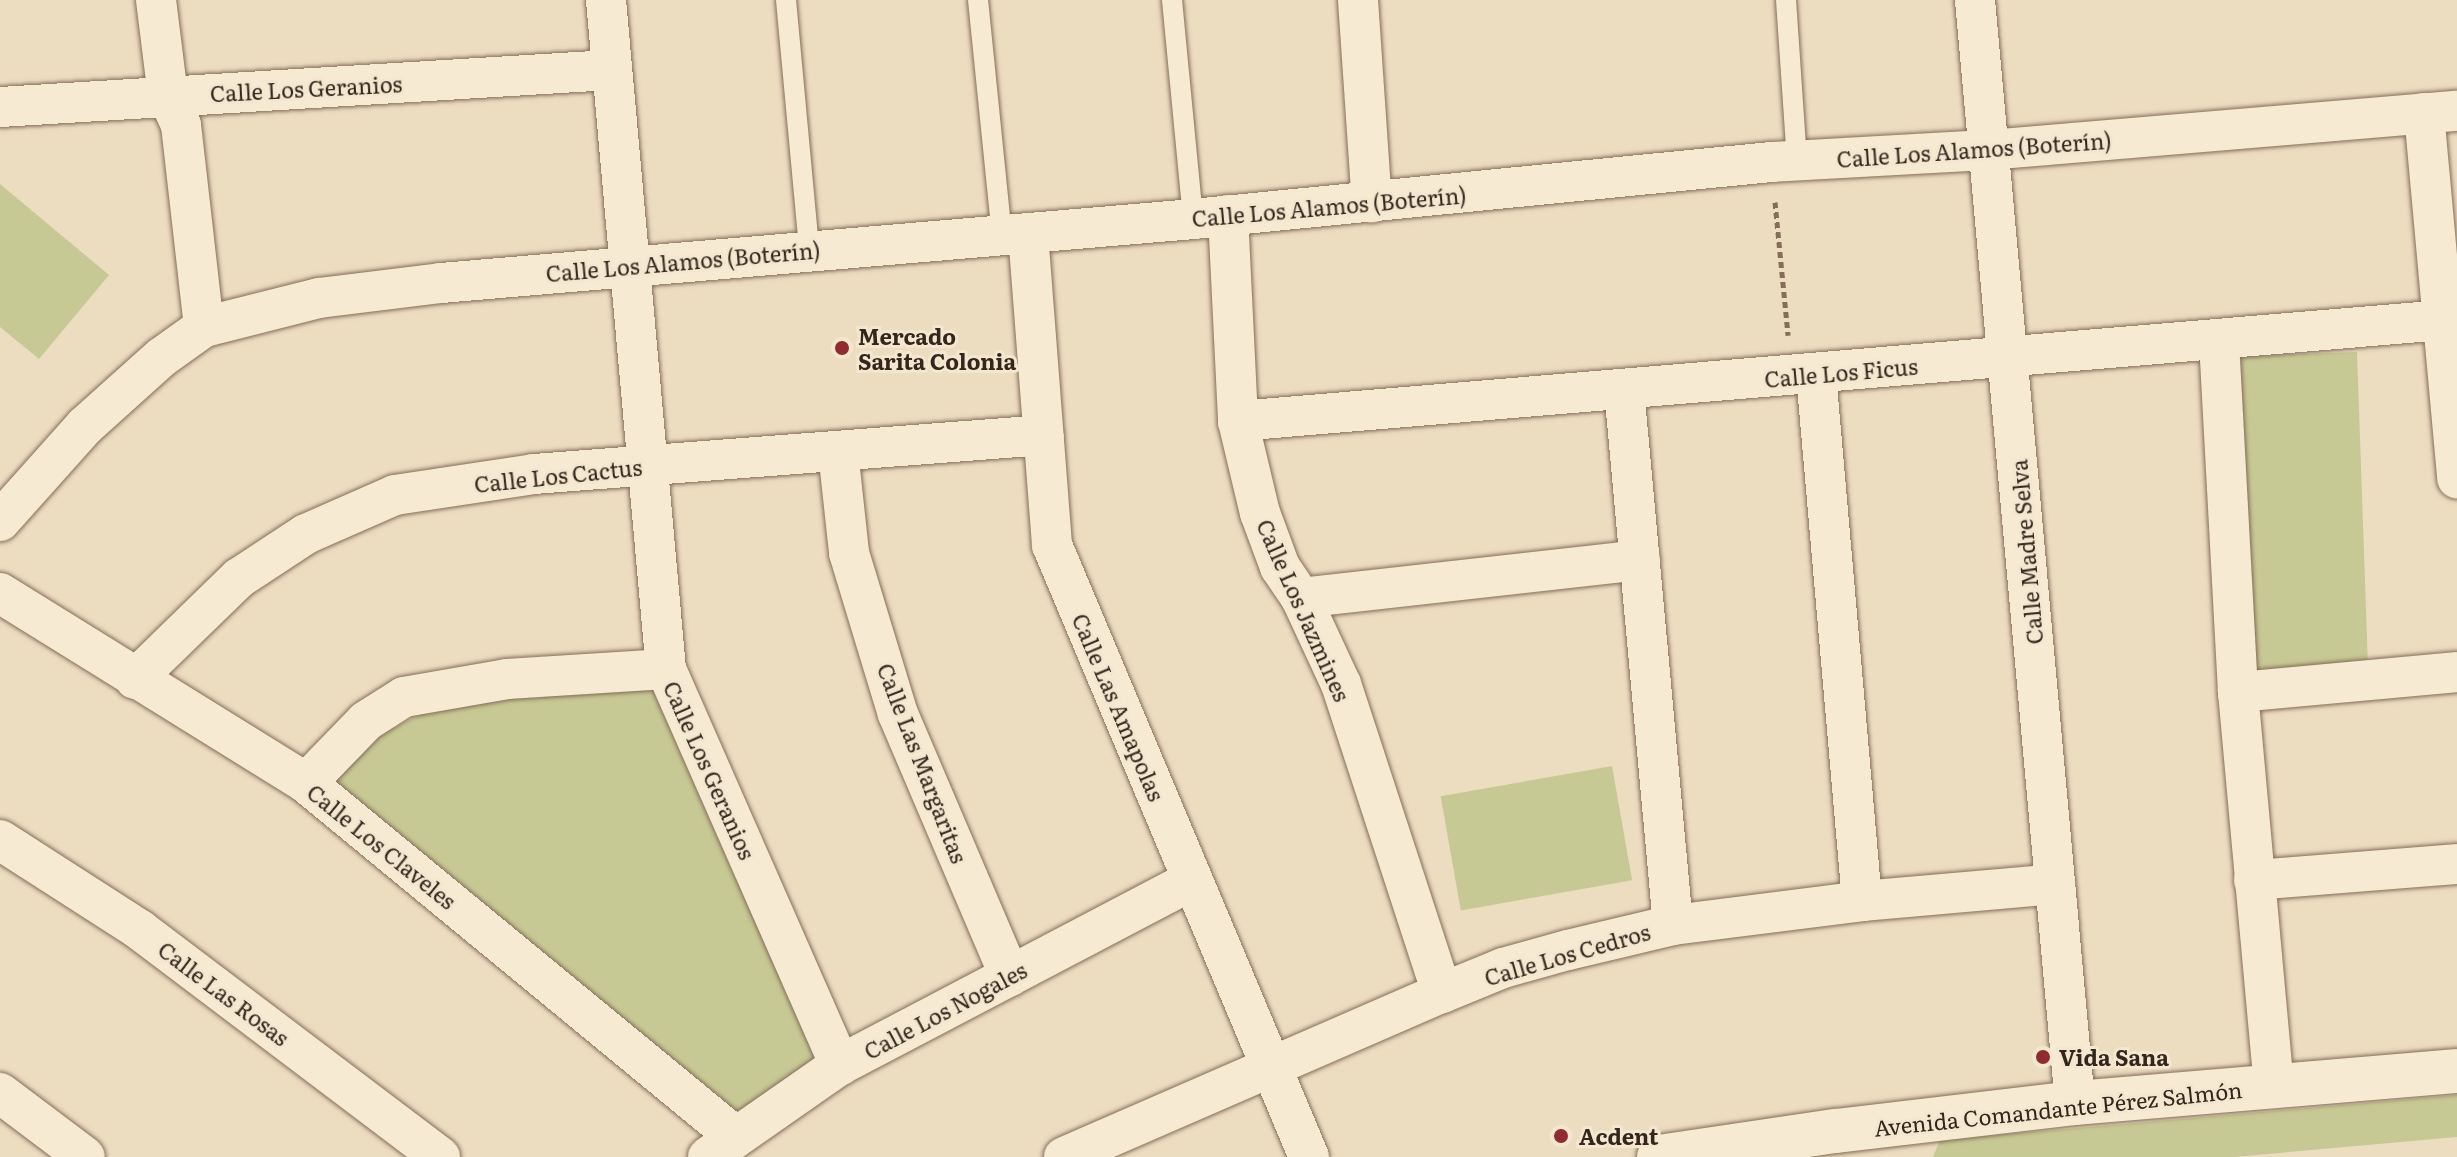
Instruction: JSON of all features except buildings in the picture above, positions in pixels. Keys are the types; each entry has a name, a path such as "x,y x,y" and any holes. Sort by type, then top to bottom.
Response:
{"main road":[{"name":"Avenida Comandante Pérez Salmón","path":"1659,1157 1837,1144 2075,1103 2457,1071"}],"street":[{"path":"0,521 85,426 162,357 204,327 181,125 168,96 156,0"},
{"name":"Calle Los Geranios","path":"606,0 627,266 666,669 840,1065"},
{"path":"1358,0 1372,203"},
{"name":"Calle Madre Selva","path":"1975,0 2075,1103"},
{"name":"Calle Los Geranios","path":"0,107 611,70"},
{"path":"2441,112 2444,320 2457,479"},
{"name":"Calle Los Alamos (Boterín)","path":"204,327 319,298 441,283 1372,203 1784,161 1989,150 2441,112"},
{"name":"Calle Los Jazmines","path":"1210,217 1238,421 1260,513 1280,567 1301,598 1341,684 1442,993"},
{"name":"Calle Las Amapolas","path":"1015,234 1044,435 1052,545 1309,1157"},
{"name":"Calle Los Ficus","path":"1238,421 2444,320"},
{"path":"2219,341 2238,692 2274,1086"},
{"path":"1804,375 1862,901"},
{"path":"1624,389 1673,925"},
{"name":"Calle Los Cactus","path":"135,679 239,578 306,534 395,495 534,474 1044,435"},
{"name":"Calle Las Margaritas","path":"838,451 849,553 898,714 1010,976"},
{"path":"1301,598 1640,560"},
{"name":"Calle Los Claveles","path":"0,593 306,783 722,1147"},
{"path":"306,783 366,721 404,697 447,686 507,679 666,669"},
{"path":"2238,692 2457,672"},
{"name":"Calle Las Rosas","path":"0,840 140,930 440,1157"},
{"path":"2254,880 2457,864"},
{"name":"Calle Los Nogales","path":"722,1147 840,1065 1192,880"},
{"name":"Calle Los Cedros","path":"1064,1157 1503,968 1673,925 1862,901 2055,884"},
{"path":"0,1093 85,1157"}],"lane":[{"path":"786,0 809,250"},
{"name":"Calle Las Amapolas","path":"978,0 1015,234"},
{"name":"Calle Los Jazmines","path":"1172,0 1210,217"},
{"path":"1358,0 1366,0"},
{"path":"1784,161 1786,0"}],"path":[{"path":"1784,161 1804,375"}],"green space":[{"path":"0,184 109,275 39,359 0,327"},
{"path":"2357,352 2368,673 2241,677 2230,356"},
{"path":"651,686 815,1058 731,1116 332,783 369,741 444,702"},
{"path":"1612,766 1632,880 1461,910 1441,796"},
{"path":"2457,1095 2457,1137 2234,1157 1933,1157 1940,1140"}],"place":[{"name":"Mercado Sarita Colonia","path":"842,348"},
{"name":"Vida Sana","path":"2043,1057"},
{"name":"Acdent","path":"1561,1136"}]}
